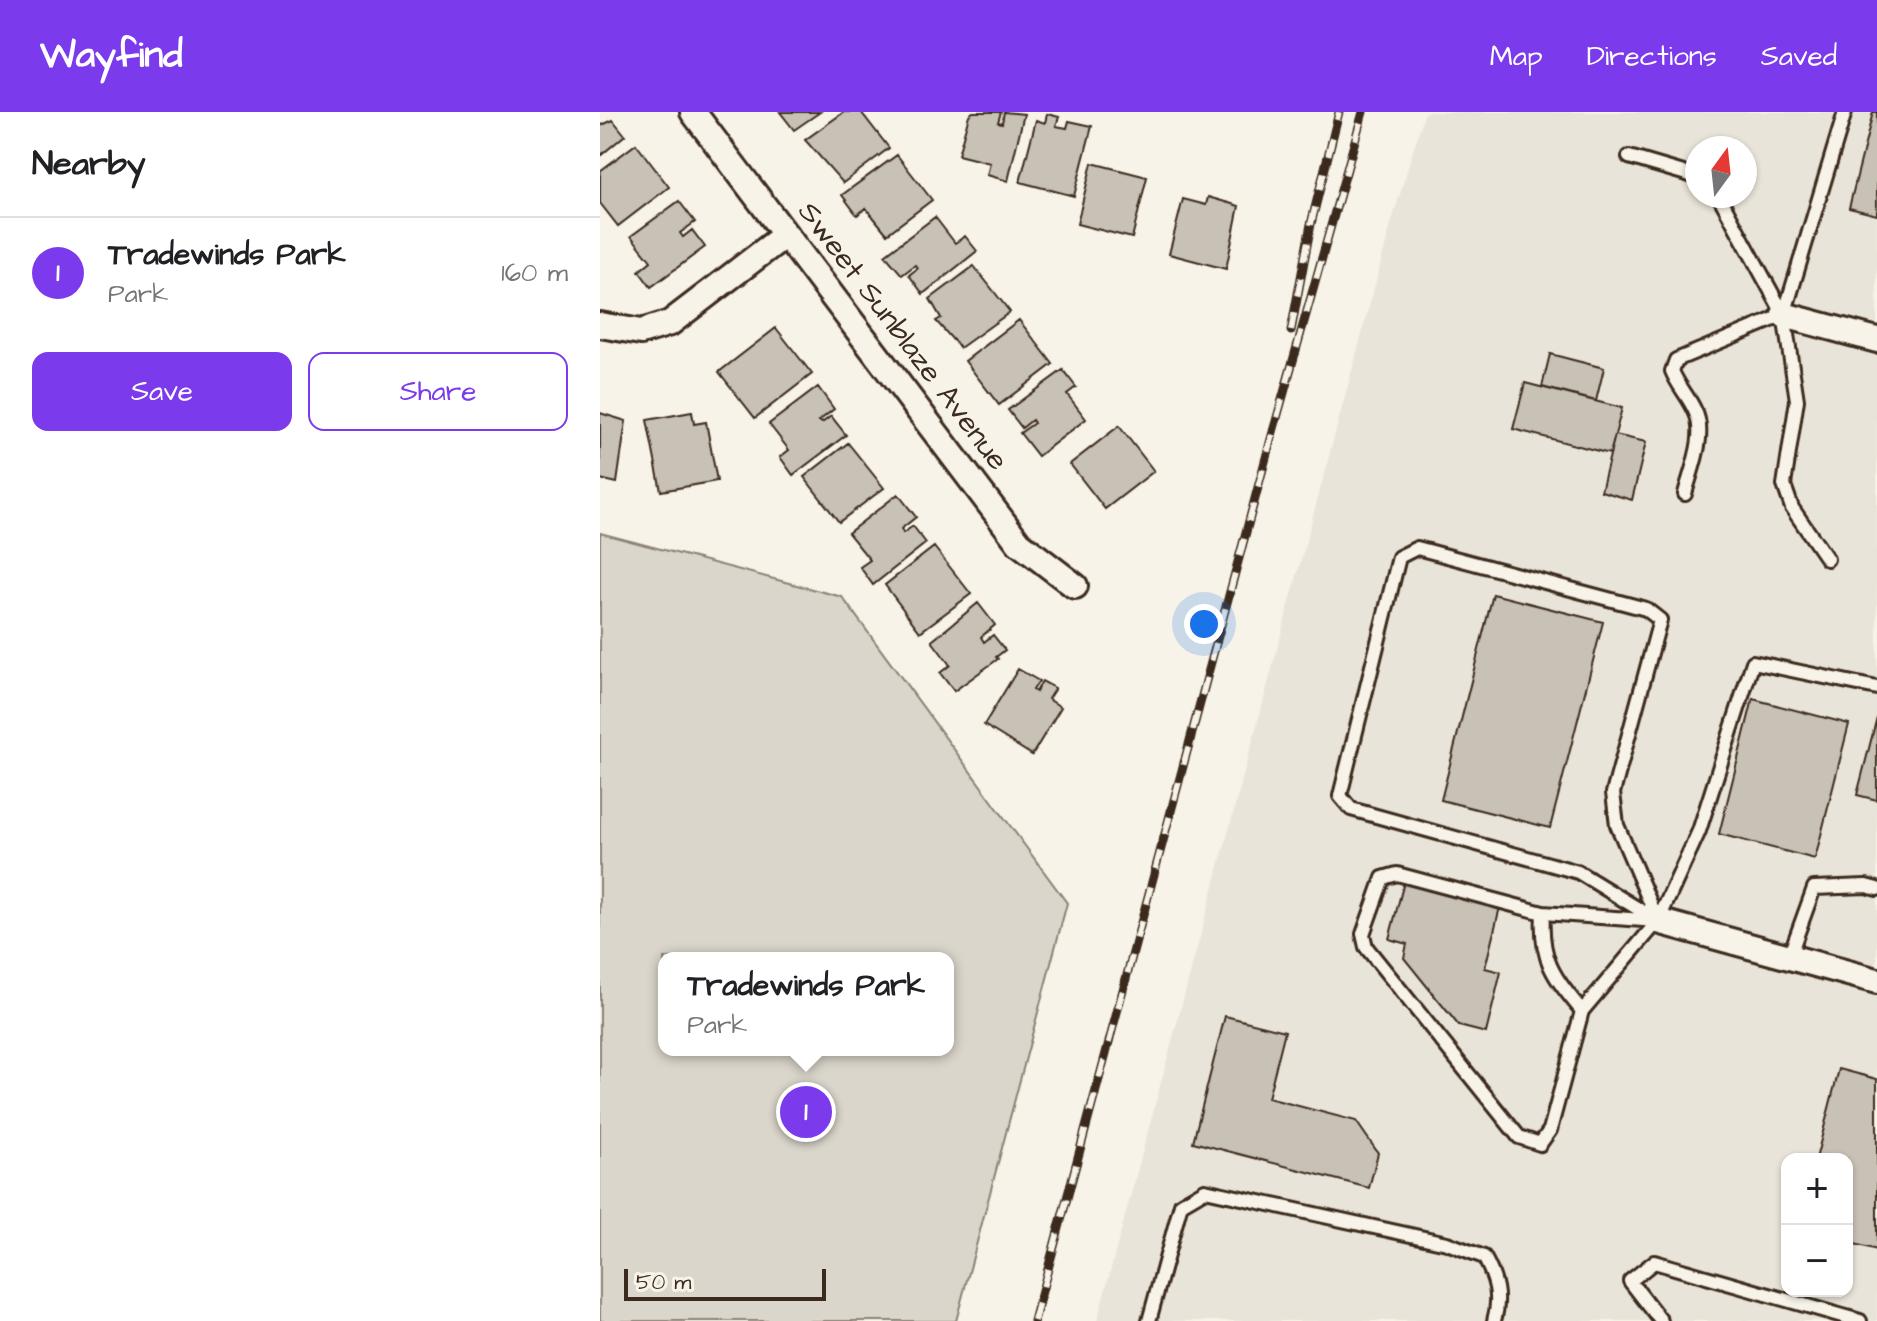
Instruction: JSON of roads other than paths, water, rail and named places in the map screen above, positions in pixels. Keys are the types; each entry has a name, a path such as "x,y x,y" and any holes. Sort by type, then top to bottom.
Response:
{"street":[{"name":"Sweet Sunblaze Avenue","path":"693,112 1019,543 1075,586"},
{"path":"600,325 641,332 670,323 785,235"},
{"path":"1784,315 1877,340"},
{"path":"1658,921 1877,981"}],"lane":[{"path":"1784,315 1845,112"},
{"path":"1629,157 1685,173"},
{"path":"1726,208 1784,315 1797,400 1784,485 1792,508 1827,559"},
{"path":"1685,494 1699,442 1698,423 1696,412 1672,371 1676,360 1784,315"},
{"path":"1417,548 1646,609 1660,620 1613,793 1617,825 1658,921 1578,872 1351,809 1340,796 1399,557 1417,548"},
{"path":"1658,921 1543,913 1397,874 1383,878 1363,934 1366,947 1519,1137 1540,1144 1550,1130 1582,1011 1658,921 1699,831 1753,662 1877,688"},
{"path":"1789,957 1814,888 1877,889"},
{"path":"1543,913 1541,942 1553,976 1582,1011"},
{"path":"1149,1321 1181,1204 1205,1190 1447,1243 1484,1257 1495,1277 1498,1306 1494,1321"},
{"path":"1661,1321 1630,1281 1654,1262 1860,1321"}],"railway":[{"path":"1291,331 1311,224 1339,112"},
{"path":"1034,1321 1271,439 1363,112"}],"place":[{"name":"Tradewinds Park","path":"806,1112"}]}
